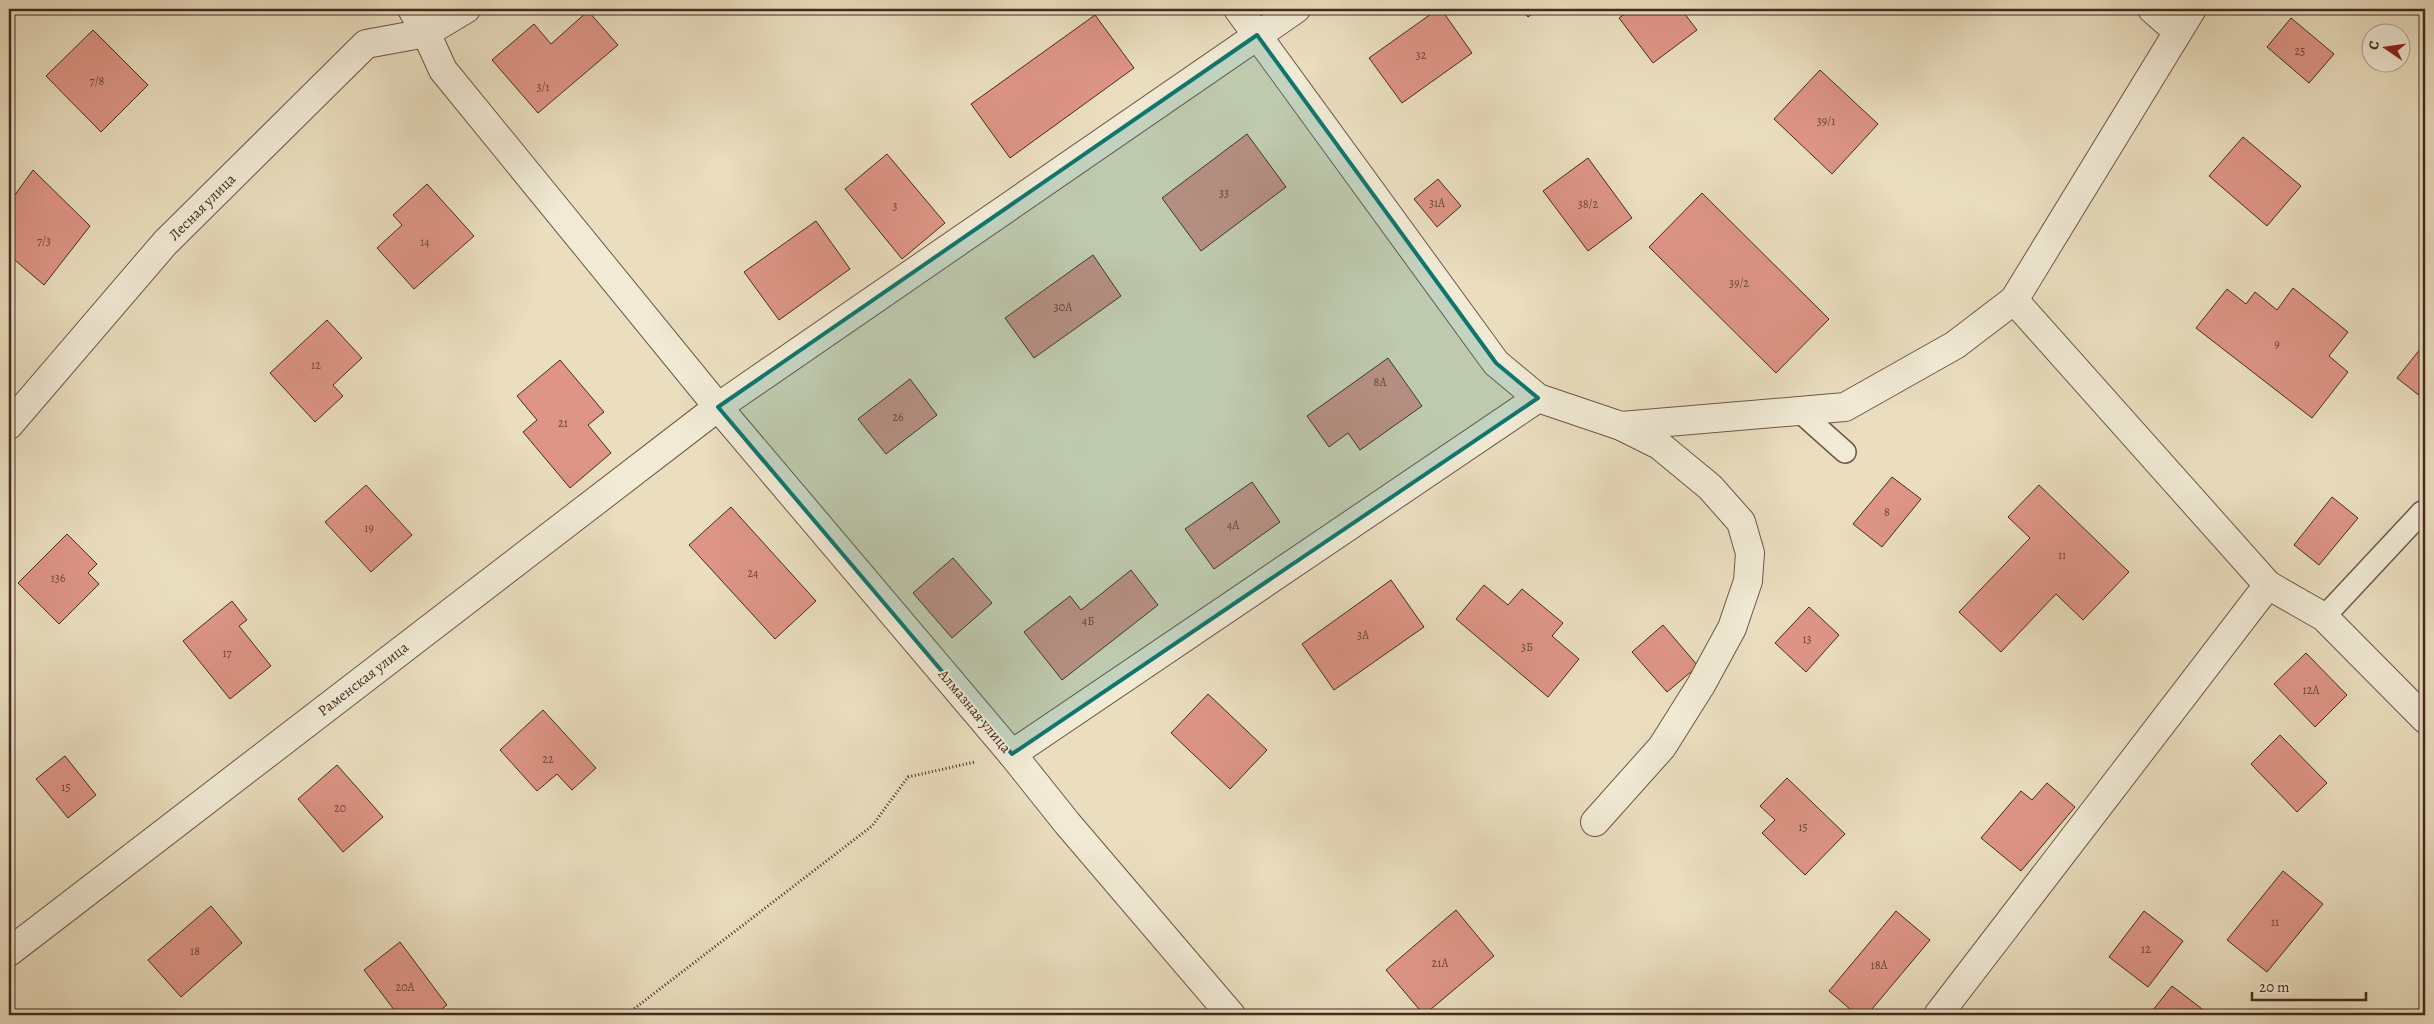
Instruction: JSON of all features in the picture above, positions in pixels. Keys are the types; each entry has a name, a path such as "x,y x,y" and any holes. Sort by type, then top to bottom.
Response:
{"street":[{"path":"412,9 426,33 466,9"},
{"path":"1238,9 1496,363 1538,398 1621,426 1659,446 1710,487 1740,522 1750,553 1748,581 1732,628 1701,686 1662,747 1595,822"},
{"name":"Раменская улица","path":"9,952 718,407 1296,9"},
{"path":"2152,9 2176,31"},
{"path":"1621,426 1845,407 1955,345 2014,300 2176,31 2192,9"},
{"name":"Алмазная улица","path":"426,33 442,70 718,407 1012,754 1067,823 1231,1015"},
{"name":"Лесная улица","path":"9,426 166,243 366,44 426,33"},
{"path":"2014,300 2268,585 2324,617 2425,719"},
{"path":"1012,754 1538,398"},
{"path":"1938,1015 2268,585"}],"lane":[{"path":"1799,411 1845,452"},
{"path":"2324,617 2422,512"}],"path":[{"path":"626,1015 872,826 908,777 1012,754"}],"highlighted area":[{"path":"1257,35 1496,363 1538,398 1012,754 718,407"}],"building":[{"path":"1438,9 1441,9 1472,53 1402,103 1369,58"},
{"path":"1522,9 1539,9 1528,17"},
{"path":"1632,9 1681,9 1697,30 1653,63 1619,18"},
{"path":"588,11 618,45 538,113 492,60 534,24 551,44"},
{"path":"1095,15 1134,68 1010,158 971,104"},
{"path":"2291,18 2334,54 2309,83 2267,47"},
{"path":"93,30 148,85 101,132 46,76"},
{"path":"1820,70 1878,124 1832,174 1774,119"},
{"path":"1247,134 1286,187 1201,251 1162,198"},
{"path":"2243,137 2301,186 2267,226 2209,176"},
{"path":"887,154 945,223 902,259 845,189"},
{"path":"1588,158 1632,218 1588,251 1543,191"},
{"path":"33,170 90,226 44,285 9,255 9,203"},
{"path":"1438,179 1461,206 1437,227 1414,199"},
{"path":"427,184 474,236 414,289 377,248 402,225 393,215"},
{"path":"1702,193 1829,319 1776,373 1649,247"},
{"path":"816,221 850,269 779,320 744,272"},
{"path":"1093,255 1121,296 1034,358 1005,318"},
{"path":"2293,288 2348,332 2329,356 2348,372 2312,418 2196,328 2227,289 2246,304 2255,292 2277,310"},
{"path":"327,320 362,358 333,385 343,396 315,422 270,373"},
{"path":"2425,343 2425,400 2397,378"},
{"path":"1388,358 1422,406 1360,450 1348,433 1329,447 1307,416"},
{"path":"560,360 604,412 588,425 611,453 570,488 523,432 537,420 517,396"},
{"path":"910,379 937,415 886,454 858,419"},
{"path":"1892,477 1921,499 1882,547 1853,524"},
{"path":"1252,482 1280,522 1214,569 1185,529"},
{"path":"366,485 412,535 371,572 325,522"},
{"path":"2039,485 2129,572 2083,620 2056,594 2001,652 1959,612 2030,538 2008,517"},
{"path":"2332,497 2358,518 2319,565 2294,545"},
{"path":"731,507 816,601 775,639 689,545"},
{"path":"67,534 97,564 88,573 99,584 59,624 18,583"},
{"path":"953,558 992,603 952,638 913,593"},
{"path":"1131,570 1158,605 1062,680 1024,632 1070,596 1081,610"},
{"path":"1391,580 1424,627 1334,690 1302,644"},
{"path":"1484,585 1508,605 1522,589 1563,623 1552,636 1579,659 1548,697 1456,619"},
{"path":"232,601 247,620 239,626 271,666 230,699 183,641"},
{"path":"1809,607 1839,635 1806,672 1775,643"},
{"path":"1663,625 1698,666 1667,692 1632,652"},
{"path":"2306,653 2347,695 2315,727 2274,684"},
{"path":"1208,694 1267,750 1230,789 1171,733"},
{"path":"543,710 596,768 572,790 557,774 537,791 500,750"},
{"path":"2280,735 2327,783 2297,812 2251,764"},
{"path":"65,756 96,795 68,818 36,779"},
{"path":"337,765 383,817 343,852 298,799"},
{"path":"1787,778 1845,834 1805,875 1762,833 1775,820 1760,806"},
{"path":"2047,783 2075,807 2021,871 1981,838 2021,791 2032,800"},
{"path":"2283,871 2323,904 2267,972 2227,940"},
{"path":"211,906 242,943 181,997 148,960"},
{"path":"1456,910 1494,956 1424,1015 1386,970"},
{"path":"1896,911 1930,940 1867,1015 1857,1015 1829,991"},
{"path":"2144,911 2183,941 2148,987 2109,957"},
{"path":"400,942 447,1005 434,1015 398,1015 364,970"},
{"path":"2172,986 2210,1015 2149,1015"}]}
